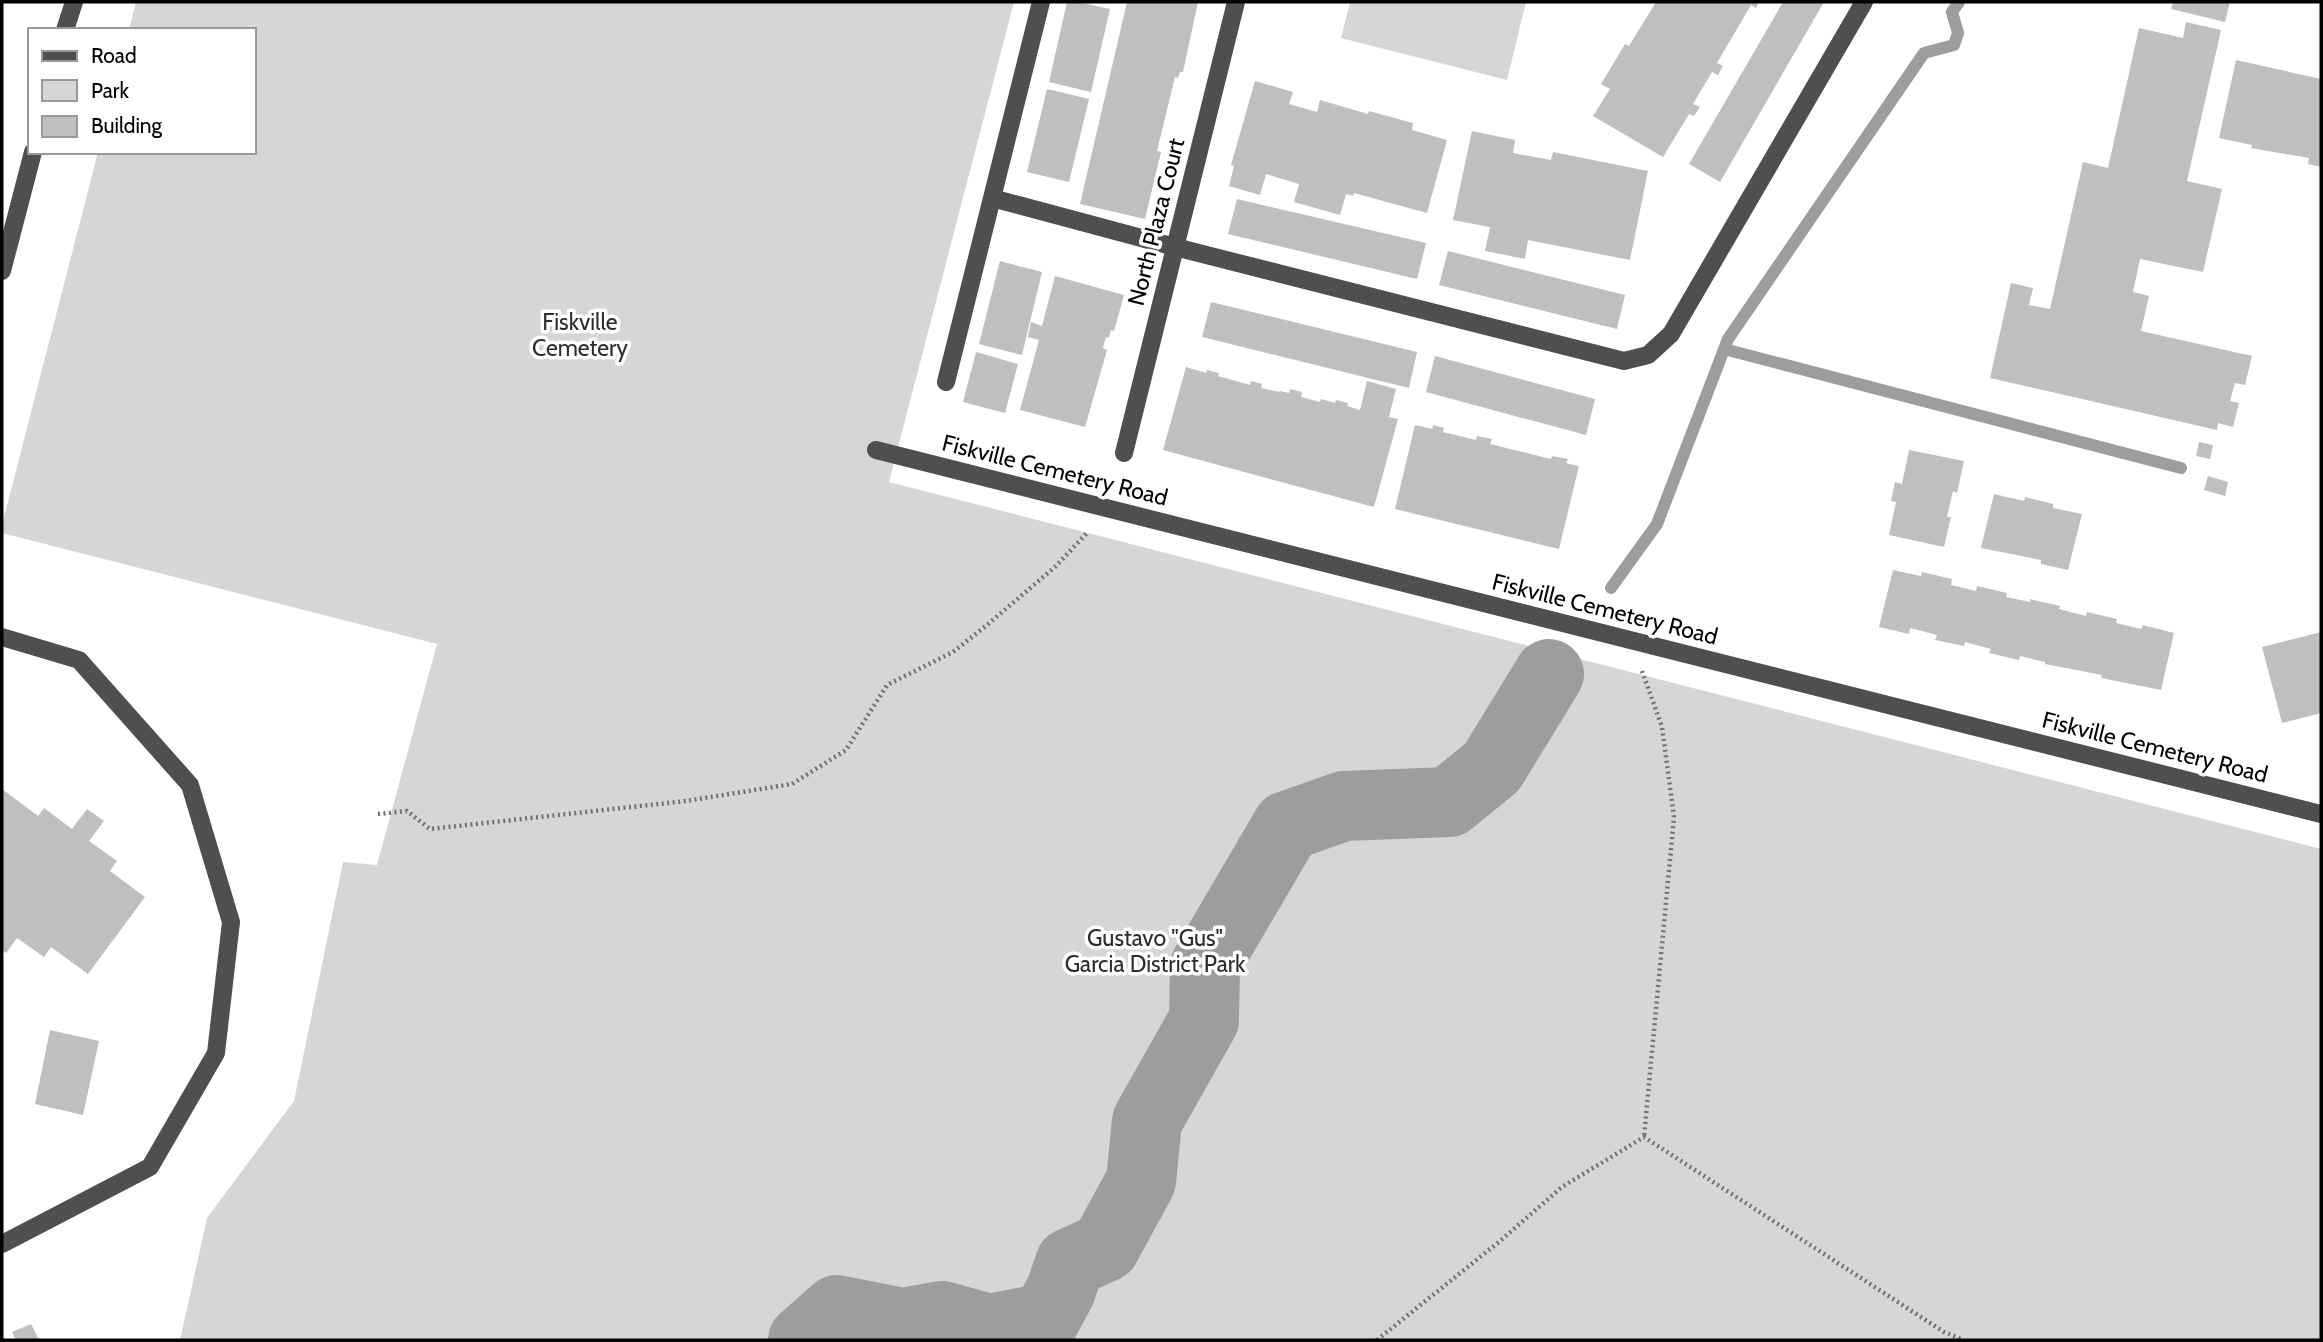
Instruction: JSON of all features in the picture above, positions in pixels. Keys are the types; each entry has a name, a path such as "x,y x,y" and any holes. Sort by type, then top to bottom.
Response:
{"street":[{"path":"66,28 74,2"},
{"path":"946,382 1041,2"},
{"name":"North Plaza Court","path":"1124,453 1236,2"},
{"path":"992,198 1624,360 1648,355 1671,334 1864,2"},
{"path":"2,271 32,154"},
{"name":"Fiskville Cemetery Road","path":"876,450 2321,814"},
{"path":"2,637 79,660 190,785 231,922 216,1053 150,1167 2,1244"}],"path":[{"path":"378,814 407,811 430,829 686,801 792,784 846,750 887,685 953,652 1055,567 1109,509"},
{"path":"1632,641 1662,727 1674,817 1644,1137"},
{"path":"1377,1340 1562,1187 1644,1137"},
{"path":"1644,1137 1944,1332 1963,1340"}],"green space":[{"name":"Gustavo \"Gus\" Garcia District Park","path":"136,2 1014,2 889,482 2321,849 2321,1340 180,1340 207,1218 294,1101 343,862 377,865 437,644 2,533 97,154 256,154 256,28 130,28"},
{"path":"1350,2 1526,2 1507,80 1341,38"}],"building":[{"path":"1067,2 1110,9 1091,92 1049,82"},
{"path":"1127,2 1198,2 1183,72 1180,72 1178,78 1175,77 1157,151 1161,152 1145,219 1080,204"},
{"path":"1656,2 1759,2 1756,8 1751,5 1717,63 1723,66 1718,75 1712,72 1693,104 1700,107 1694,116 1689,114 1663,157 1593,116 1610,89 1601,84 1625,44 1629,46"},
{"path":"1783,2 1824,2 1720,182 1689,164"},
{"path":"2173,2 2230,2 2225,22 2171,9"},
{"path":"2186,22 2221,30 2187,181 2222,189 2203,272 2140,259 2133,292 2149,296 2141,331 2252,356 2245,385 2235,383 2230,401 2239,403 2233,427 2218,423 2217,430 1990,378 2011,283 2033,288 2029,305 2050,309 2083,162 2108,168 2139,28 2183,38"},
{"path":"2236,60 2321,79 2321,167 2308,164 2309,158 2251,148 2252,145 2219,138"},
{"path":"1255,81 1293,92 1289,104 1317,112 1320,100 1368,114 1369,111 1413,123 1412,130 1447,140 1427,213 1354,193 1353,196 1346,194 1340,215 1294,202 1299,184 1266,174 1260,195 1229,186 1234,166 1231,165"},
{"path":"1047,89 1089,99 1069,182 1027,172"},
{"path":"1472,131 1515,140 1513,153 1551,160 1553,152 1648,171 1630,260 1528,240 1525,259 1485,251 1490,227 1453,220"},
{"path":"1237,199 1426,243 1417,279 1228,234"},
{"path":"1448,251 1625,295 1617,329 1439,285"},
{"path":"1000,261 1042,272 1022,355 979,344"},
{"path":"1055,276 1124,295 1114,331 1111,330 1109,338 1106,337 1103,348 1107,350 1085,427 1020,410 1039,340 1028,337 1031,322 1042,326"},
{"path":"1211,302 1417,352 1409,388 1202,337"},
{"path":"976,352 1018,364 1005,413 963,402"},
{"path":"1435,356 1595,399 1586,435 1426,392"},
{"path":"1186,367 1206,373 1207,370 1219,373 1218,376 1250,385 1251,381 1262,384 1261,388 1279,392 1289,393 1290,389 1302,392 1301,397 1320,402 1321,399 1335,403 1336,400 1360,410 1367,381 1396,389 1389,417 1398,419 1374,507 1163,450"},
{"path":"1415,425 1432,429 1433,425 1444,428 1443,432 1476,440 1477,436 1492,439 1490,444 1551,459 1552,456 1568,459 1566,463 1579,466 1559,549 1395,509"},
{"path":"2199,442 2213,445 2210,459 2196,456"},
{"path":"1909,450 1964,461 1957,493 1953,491 1947,517 1951,517 1944,547 1889,535 1896,502 1891,501 1895,482 1902,484"},
{"path":"2208,476 2228,482 2225,496 2204,490"},
{"path":"1994,494 2024,501 2025,497 2053,504 2053,508 2082,514 2068,570 2041,564 2041,560 1981,548"},
{"path":"1893,570 1921,576 1922,572 1952,579 1951,585 1976,591 1977,586 2007,593 2006,597 2030,602 2030,599 2086,616 2087,612 2117,619 2116,623 2141,629 2143,625 2174,633 2161,690 2101,678 2102,675 2045,664 2020,656 2019,660 1989,653 1991,649 1965,642 1964,646 1935,640 1937,635 1910,628 1909,634 1879,627"},
{"path":"2321,632 2321,713 2282,723 2262,647"},
{"path":"2,789 38,816 44,808 72,829 87,809 104,821 89,841 117,861 110,871 145,897 88,974 51,947 44,957 17,938 6,953 2,950"},
{"path":"50,1030 99,1041 83,1115 35,1104"},
{"path":"31,1324 39,1340 16,1340 12,1332"}],"waterway":[{"path":"1611,588 1657,524 1728,339 1924,53 1954,45 1958,33 1952,12 1959,2"},
{"path":"1724,349 2181,468"},
{"path":"803,1340 837,1310 903,1323 942,1316 989,1329 1046,1318 1061,1290 1070,1263 1105,1247 1141,1181 1147,1121 1204,1020 1205,966 1287,826 1344,806 1449,802 1492,767 1549,674"}],"park label":[{"name":"Fiskville Cemetery","path":"580,335"}]}
